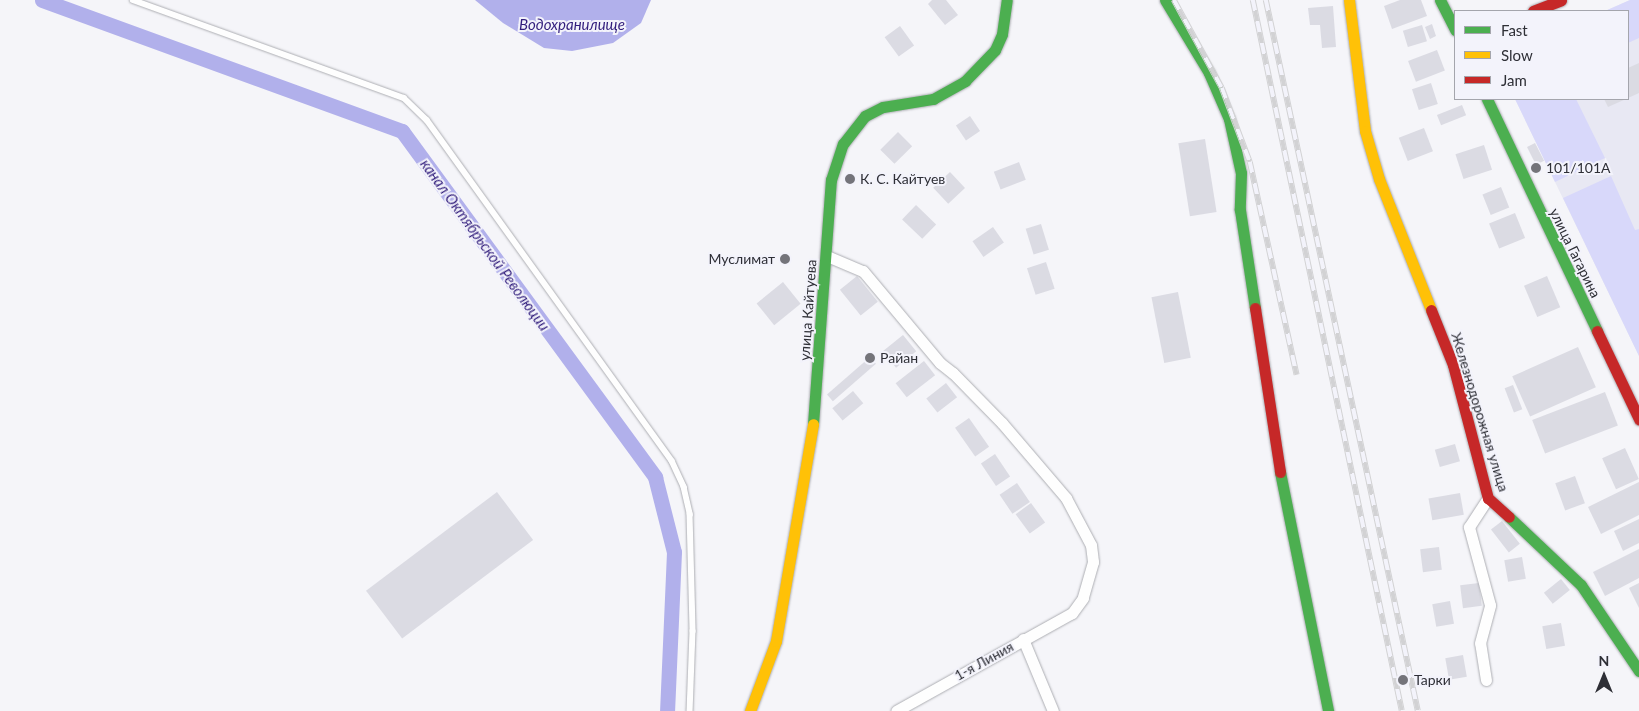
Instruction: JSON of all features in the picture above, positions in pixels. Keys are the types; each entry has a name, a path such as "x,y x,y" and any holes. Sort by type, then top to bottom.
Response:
{"street":[{"name":"улица Кайтуева","path":"750,711 776,641 807,472 817,391 831,180 843,144 865,116 899,103 933,99 965,81 995,50 1002,34 1007,0"},
{"path":"1165,0 1209,73 1229,119 1241,173 1240,210 1286,510 1328,711"},
{"name":"Железнодорожная улица","path":"1349,0 1360,108 1379,179 1453,365 1488,498 1581,585 1639,671"},
{"path":"1440,0 1454,28"},
{"path":"1536,10 1561,0"},
{"name":"улица Гагарина","path":"1487,100 1639,419"},
{"name":"1-я Линия","path":"827,256 863,271 912,332 1002,424 1066,498 1090,545 1094,562 1083,598 1072,613 896,711"},
{"path":"1486,680 1480,644 1490,605 1469,527 1488,498"},
{"path":"1023,639 1053,711"}],"lane":[{"path":"133,0 404,98 427,120 672,461 684,487 690,514 693,631 690,711"}],"shaded area":[{"path":"1630,0 1639,0 1639,356 1515,100 1629,100 1629,10 1607,10"},
{"path":"1630,0 1639,0 1639,38 1629,43 1629,10 1607,10"},
{"path":"1515,100 1576,100 1605,158 1555,182"},
{"path":"1611,176 1635,230 1639,229 1639,356 1563,198"}],"water":[{"name":"Водохранилище","path":"475,0 651,0 641,23 613,43 572,51 544,48 503,23"}],"building":[{"path":"932,0 946,0 958,15 945,25 928,4"},
{"path":"1400,0 1421,0 1427,16 1392,29 1384,6"},
{"path":"1333,6 1336,47 1322,48 1320,25 1310,25 1308,8"},
{"path":"1432,24 1436,36 1430,39 1425,27"},
{"path":"1422,25 1427,41 1408,47 1403,31"},
{"path":"900,26 914,45 899,57 885,37"},
{"path":"1437,50 1445,71 1416,82 1408,61"},
{"path":"1639,63 1639,93 1629,98 1629,68"},
{"path":"1431,83 1438,104 1419,110 1412,89"},
{"path":"1604,100 1624,100 1608,107"},
{"path":"1462,105 1466,115 1441,125 1437,115"},
{"path":"970,116 980,131 966,140 956,126"},
{"path":"1424,128 1433,151 1408,161 1399,138"},
{"path":"898,132 912,146 894,164 880,150"},
{"path":"1205,139 1217,212 1190,216 1178,143"},
{"path":"1535,143 1544,161 1536,165 1527,147"},
{"path":"1484,145 1492,170 1464,179 1455,154"},
{"path":"1019,162 1026,180 1001,189 994,172"},
{"path":"950,172 965,188 948,204 933,188"},
{"path":"1501,187 1509,207 1491,215 1482,194"},
{"path":"916,205 936,224 922,239 902,219"},
{"path":"1515,213 1525,238 1499,249 1489,223"},
{"path":"1041,224 1049,250 1034,254 1026,229"},
{"path":"993,227 1004,243 983,257 973,241"},
{"path":"1046,262 1055,289 1036,295 1027,268"},
{"path":"857,276 878,302 861,315 840,290"},
{"path":"1547,276 1560,307 1537,317 1524,286"},
{"path":"783,282 801,304 774,325 757,303"},
{"path":"1178,292 1191,358 1164,363 1151,297"},
{"path":"903,335 916,351 896,368 883,351"},
{"path":"1578,347 1596,387 1530,416 1512,376"},
{"path":"870,357 876,364 833,401 827,394"},
{"path":"924,361 935,375 907,397 896,383"},
{"path":"946,383 957,397 937,413 926,398"},
{"path":"1513,385 1522,409 1514,412 1505,388"},
{"path":"853,391 863,403 843,421 832,408"},
{"path":"1605,392 1618,426 1545,454 1532,420"},
{"path":"969,418 989,447 975,456 955,428"},
{"path":"1455,444 1460,461 1440,467 1435,450"},
{"path":"1625,448 1639,479 1616,489 1602,458"},
{"path":"995,454 1010,476 996,486 981,464"},
{"path":"1575,476 1585,503 1565,510 1555,483"},
{"path":"1639,482 1639,515 1601,534 1588,507"},
{"path":"1017,483 1030,502 1012,514 1000,495"},
{"path":"497,492 533,540 402,639 366,591"},
{"path":"1460,493 1464,515 1432,520 1428,499"},
{"path":"1031,503 1045,522 1030,534 1016,514"},
{"path":"1639,519 1639,543 1623,551 1614,531"},
{"path":"1502,521 1520,544 1509,552 1491,530"},
{"path":"1439,547 1442,570 1423,572 1420,549"},
{"path":"1639,549 1639,578 1605,596 1593,572"},
{"path":"1522,557 1526,579 1508,582 1504,560"},
{"path":"1561,579 1570,590 1553,604 1544,593"},
{"path":"1479,583 1482,606 1463,608 1460,585"},
{"path":"1639,583 1639,608 1629,588"},
{"path":"1450,601 1454,624 1436,627 1432,604"},
{"path":"1561,623 1565,646 1546,649 1542,626"},
{"path":"1463,655 1467,677 1449,680 1445,658"}],"waterway":[{"name":"канал Октябрьской Революции","path":"42,0 402,131 655,477 674,552 667,711"}],"railway":[{"path":"1174,0 1222,88 1250,162 1297,375"},
{"path":"1253,0 1402,711"},
{"path":"1266,0 1418,711"}],"traffic: fast":[{"path":"813,424 831,180 843,144 865,116 883,107 933,99 965,81 995,50 1002,34 1007,0"},
{"path":"1165,0 1209,73 1229,119 1241,173 1240,210 1255,308"},
{"path":"1440,0 1454,28"},
{"path":"1487,100 1597,331"},
{"path":"1280,472 1328,711"},
{"path":"1509,517 1581,585 1639,671"}],"traffic: slow":[{"path":"1349,0 1365,131 1379,179 1431,310"},
{"path":"750,711 776,641 813,424"}],"traffic: jam":[{"path":"1536,10 1561,0"},
{"path":"1255,308 1280,472"},
{"path":"1431,310 1453,365 1488,498 1509,517"},
{"path":"1597,331 1639,419"}],"place":[{"name":"101/101А","path":"1536,168"},
{"name":"К. С. Кайтуев","path":"850,179"},
{"name":"Муслимат","path":"785,259"},
{"name":"Райан","path":"870,358"},
{"name":"Тарки","path":"1403,680"}]}
